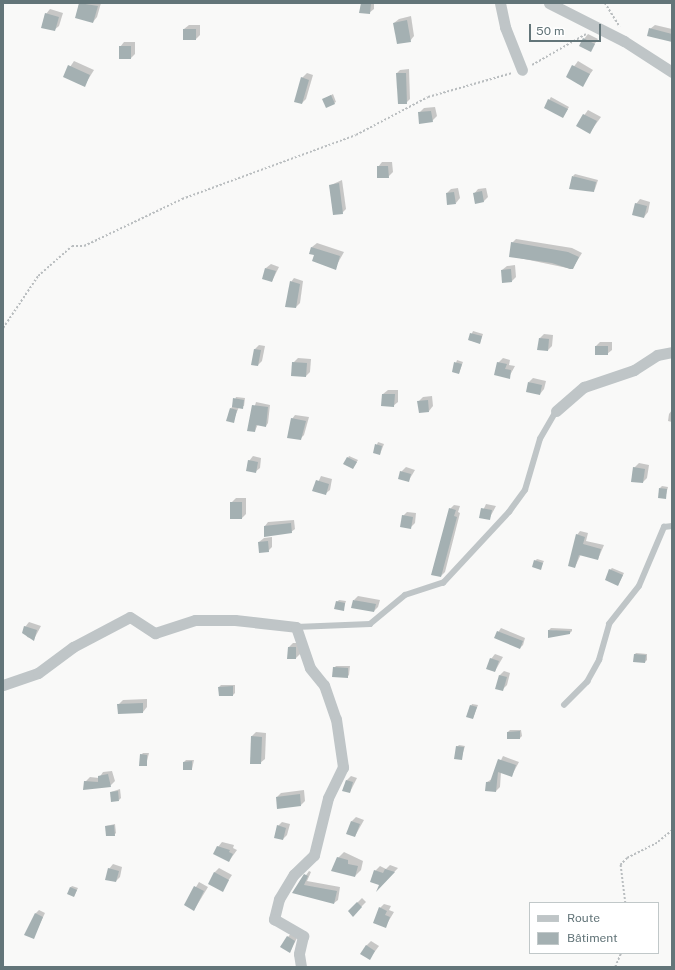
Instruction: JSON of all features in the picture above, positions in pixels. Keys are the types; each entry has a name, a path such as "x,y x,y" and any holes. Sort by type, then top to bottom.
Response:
{"street":[{"path":"500,3 505,27 522,70"},
{"path":"549,3 624,41 672,72"},
{"path":"556,411 584,387 634,370 657,354 672,352"},
{"path":"3,685 38,672 73,647 130,618 155,634 195,620 235,620 296,627 310,668 324,685 336,719 343,767 328,798 314,855 294,874 279,899 274,918 303,936 299,954 301,967"}],"lane":[{"path":"296,627 370,624 405,595 443,583 509,512 525,490 540,439 556,411"},
{"path":"564,705 587,682 599,660 608,624 639,586 664,527 672,526"}],"path":[{"path":"605,3 620,24 624,41"},
{"path":"3,328 38,276 72,246 84,246 182,199 356,135 428,97 522,70 598,28"},
{"path":"625,902 620,865 627,858 655,844 672,830"},
{"path":"615,967 621,954"}],"building":[{"path":"79,3 98,6 93,23 75,18"},
{"path":"361,3 371,3 370,14 359,13"},
{"path":"45,13 59,17 55,31 41,28"},
{"path":"407,20 411,42 397,44 393,23"},
{"path":"649,28 672,34 672,42 647,36"},
{"path":"183,29 196,29 196,40 183,40"},
{"path":"583,38 595,44 591,52 579,46"},
{"path":"119,46 131,46 131,59 119,59"},
{"path":"68,65 90,75 85,87 63,77"},
{"path":"572,65 590,74 583,87 566,77"},
{"path":"396,73 406,73 407,104 398,104"},
{"path":"301,77 309,80 302,104 294,102"},
{"path":"331,95 335,104 326,108 322,99"},
{"path":"548,99 568,109 563,118 544,108"},
{"path":"431,111 433,122 419,124 418,112"},
{"path":"583,114 597,121 590,134 576,126"},
{"path":"377,166 388,166 389,178 377,178"},
{"path":"572,176 596,182 594,192 569,189"},
{"path":"339,183 343,214 333,215 329,185"},
{"path":"482,191 484,202 475,204 473,193"},
{"path":"454,192 456,204 447,205 446,193"},
{"path":"635,203 647,206 644,218 632,215"},
{"path":"511,242 568,252 579,257 573,269 570,269 552,263 509,257"},
{"path":"311,247 340,256 336,270 312,261 314,255 309,254"},
{"path":"265,268 276,271 272,282 262,279"},
{"path":"511,269 512,282 502,283 501,270"},
{"path":"290,281 300,284 296,308 285,307"},
{"path":"470,333 482,336 480,344 468,340"},
{"path":"539,338 549,339 548,351 537,350"},
{"path":"595,346 608,346 608,355 595,355"},
{"path":"254,349 261,350 258,366 251,365"},
{"path":"292,362 307,363 306,377 291,376"},
{"path":"454,362 462,364 459,374 452,372"},
{"path":"497,362 507,364 505,369 511,370 510,379 494,375"},
{"path":"528,382 542,385 540,395 526,392"},
{"path":"382,394 395,394 394,407 381,406"},
{"path":"233,398 244,400 243,409 232,407"},
{"path":"428,400 429,412 419,413 417,401"},
{"path":"252,405 268,407 266,427 256,425 255,432 247,431"},
{"path":"230,408 237,410 234,423 226,421"},
{"path":"291,418 306,421 301,440 287,438"},
{"path":"375,444 382,446 380,455 373,453"},
{"path":"347,457 357,462 353,469 343,464"},
{"path":"248,460 258,462 256,473 246,471"},
{"path":"633,467 645,469 643,483 631,482"},
{"path":"400,471 411,474 409,482 398,479"},
{"path":"316,480 329,484 326,495 312,491"},
{"path":"659,488 667,489 666,499 658,498"},
{"path":"230,502 242,502 242,519 230,519"},
{"path":"449,508 456,510 454,516 457,517 441,577 431,575"},
{"path":"481,508 492,510 490,520 479,518"},
{"path":"402,515 413,517 411,529 400,527"},
{"path":"291,523 292,533 264,537 264,526"},
{"path":"576,534 585,537 583,544 601,549 598,560 579,555 575,568 568,566"},
{"path":"268,541 269,552 259,553 258,542"},
{"path":"534,560 543,563 541,570 532,567"},
{"path":"609,569 623,575 618,586 605,580"},
{"path":"353,600 376,604 374,612 351,608"},
{"path":"336,601 345,603 344,611 334,609"},
{"path":"24,626 37,630 34,641 22,633"},
{"path":"548,630 570,631 570,634 548,638"},
{"path":"497,631 523,641 520,649 494,638"},
{"path":"288,647 296,647 296,659 287,659"},
{"path":"634,654 646,655 645,663 633,662"},
{"path":"490,658 499,661 495,672 486,669"},
{"path":"333,667 348,668 348,678 332,677"},
{"path":"499,675 507,677 503,691 495,689"},
{"path":"233,686 233,696 219,696 218,687"},
{"path":"143,703 143,713 118,714 117,704"},
{"path":"470,705 477,707 473,719 466,717"},
{"path":"520,731 520,739 507,739 507,732"},
{"path":"251,736 262,737 261,764 250,764"},
{"path":"456,746 464,747 462,760 454,759"},
{"path":"140,754 147,755 147,766 139,766"},
{"path":"498,759 516,765 512,777 498,772 496,792 485,791 486,782 490,782"},
{"path":"192,761 192,770 183,770 183,762"},
{"path":"108,774 111,787 83,790 84,781 98,782 98,776"},
{"path":"346,780 353,782 350,793 342,791"},
{"path":"118,791 119,801 111,802 110,792"},
{"path":"300,794 301,806 277,809 276,797"},
{"path":"351,821 360,824 355,837 346,834"},
{"path":"114,825 115,836 106,836 105,826"},
{"path":"277,825 286,828 283,840 274,838"},
{"path":"217,846 230,850 229,852 233,854 229,862 213,854"},
{"path":"337,857 348,860 348,864 358,866 355,877 331,871"},
{"path":"108,868 119,871 116,882 105,880"},
{"path":"385,869 395,872 376,892 379,885 370,882 374,870 383,873"},
{"path":"214,872 229,880 223,892 208,884"},
{"path":"304,874 308,876 304,885 337,891 334,904 292,893"},
{"path":"194,886 204,891 194,911 184,905"},
{"path":"70,887 77,890 74,897 67,894"},
{"path":"357,902 362,907 353,917 348,911"},
{"path":"379,907 387,911 385,915 390,917 386,928 373,923"},
{"path":"35,913 43,917 34,939 24,935"},
{"path":"287,936 295,941 290,953 280,947"},
{"path":"366,945 375,951 370,960 360,954"}]}
